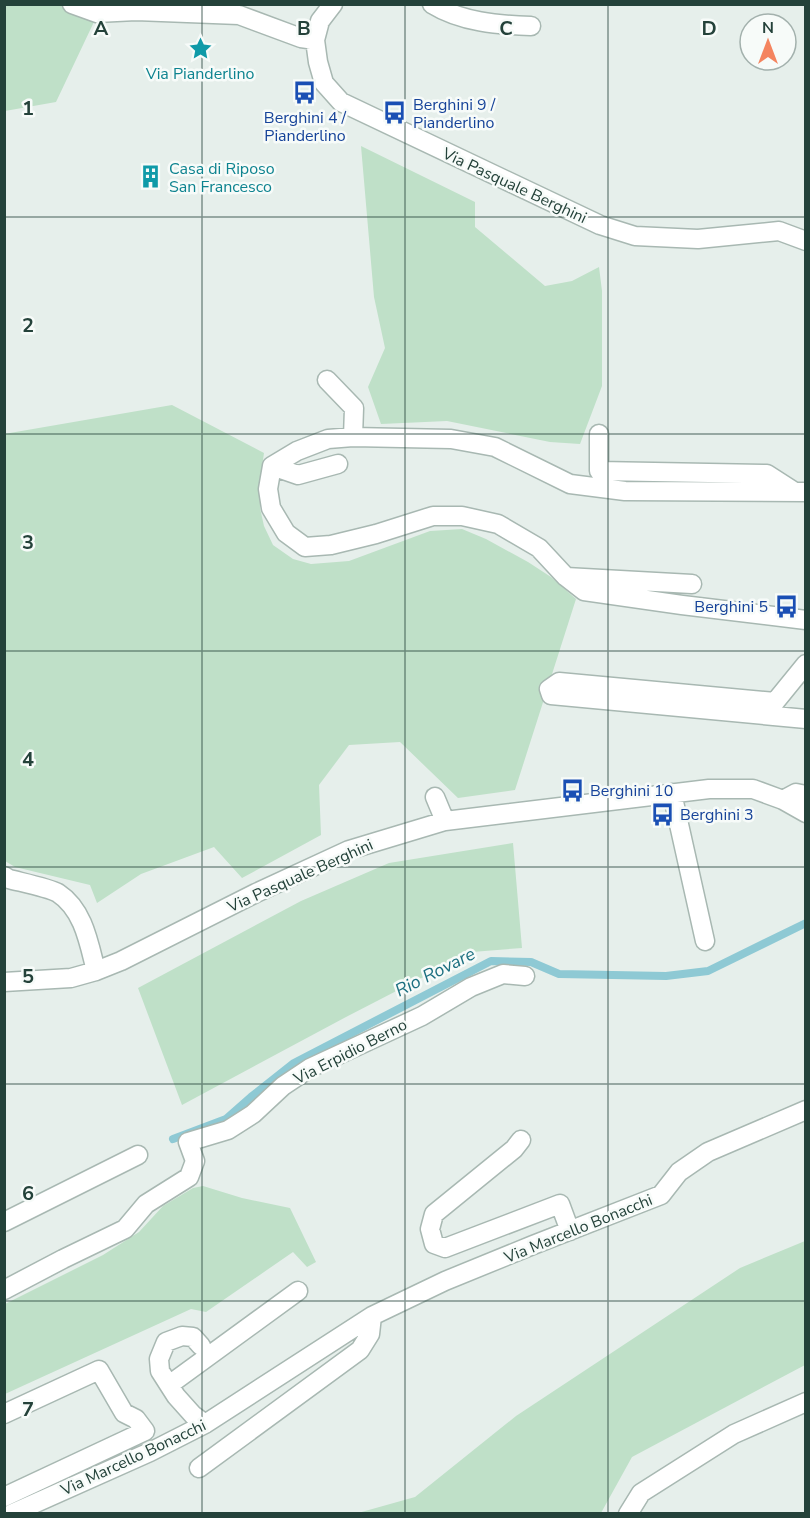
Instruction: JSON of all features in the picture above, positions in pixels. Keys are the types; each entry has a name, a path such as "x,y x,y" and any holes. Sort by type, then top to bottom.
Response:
{"street":[{"path":"72,4 97,13 133,8 239,15 302,38 315,40 320,21 333,4"},
{"path":"432,4 447,13 499,25 531,26"},
{"name":"Via Pasquale Berghini","path":"315,40 324,83 341,102 600,225 635,236 698,239 779,231 806,241"},
{"path":"327,380 354,408 352,437"},
{"path":"599,434 599,471 767,474 800,492"},
{"path":"800,492 625,491 570,484 495,447 451,439 352,437 328,439 297,451 272,466 268,489 271,508 286,533 305,547 331,545 433,516 462,516 498,524 538,549 584,591 806,620"},
{"path":"272,466 298,475 338,464"},
{"path":"566,577 692,584"},
{"path":"806,664 775,702 559,682 549,689 550,695 806,719"},
{"name":"Via Pasquale Berghini","path":"4,982 71,978 96,971 349,850 445,821 709,789 753,789 783,800 806,813"},
{"path":"672,793 705,941"},
{"path":"783,800 796,793 806,795"},
{"path":"435,797 445,821"},
{"path":"4,876 57,893 77,911 96,971"},
{"name":"Via Erpidio Berno","path":"4,1290 125,1229 146,1204 189,1177 195,1161 188,1142 228,1130 253,1114 283,1086 310,1068 422,1016 471,987 503,974 525,976"},
{"name":"Via Marcello Bonacchi","path":"11,1514 150,1452 205,1424 372,1316 445,1281 661,1195 679,1172 708,1152 806,1110"},
{"path":"521,1140 514,1149 435,1214 430,1228 434,1244 445,1248 560,1204 570,1231"},
{"path":"4,1222 138,1155"},
{"path":"169,1385 298,1291"},
{"name":"Via Marcello Bonacchi","path":"199,1468 360,1350 370,1334 372,1316"},
{"path":"201,1346 193,1337 182,1336 166,1342 159,1359 160,1371 176,1396 193,1415 205,1424"},
{"name":"Via Marcello Bonacchi","path":"4,1414 99,1370 124,1413 136,1419 145,1431 4,1497"},
{"path":"628,1514 641,1493 734,1434 806,1402"}],"green space":[{"path":"5,5 102,5 56,102 5,111"},
{"path":"361,146 475,202 475,227 545,286 572,281 599,267 602,291 602,386 580,444 550,442 447,421 381,424 368,387 385,348 374,297"},
{"path":"172,405 264,453 260,508 264,526 273,545 293,559 311,564 349,561 430,531 462,529 528,562 551,577 576,599 515,790 458,798 400,742 349,745 319,785 321,835 242,878 214,847 141,874 97,903 90,885 15,867 5,861 4,434"},
{"path":"513,843 522,948 472,952 182,1105 138,988 301,901 389,863"},
{"path":"203,1186 242,1198 290,1208 316,1262 307,1267 293,1252 206,1312 191,1309 5,1394 5,1304 103,1255 139,1232 163,1206 193,1188"},
{"path":"805,1241 805,1365 632,1457 601,1513 358,1513 415,1497 516,1416 740,1268"}],"waterway":[{"name":"Rio Rovare","path":"173,1139 226,1119 294,1063 491,961 531,962 559,974 666,976 708,971 806,923"}],"place":[{"name":"Via Pianderlino","path":"200,48"},
{"name":"Berghini 4 / Pianderlino","path":"305,92"},
{"name":"Berghini 9 / Pianderlino","path":"395,113"},
{"name":"Casa di Riposo San Francesco","path":"151,177"},
{"name":"Berghini 5","path":"786,606"},
{"name":"Berghini 10","path":"572,790"},
{"name":"Berghini 3","path":"662,814"}]}
